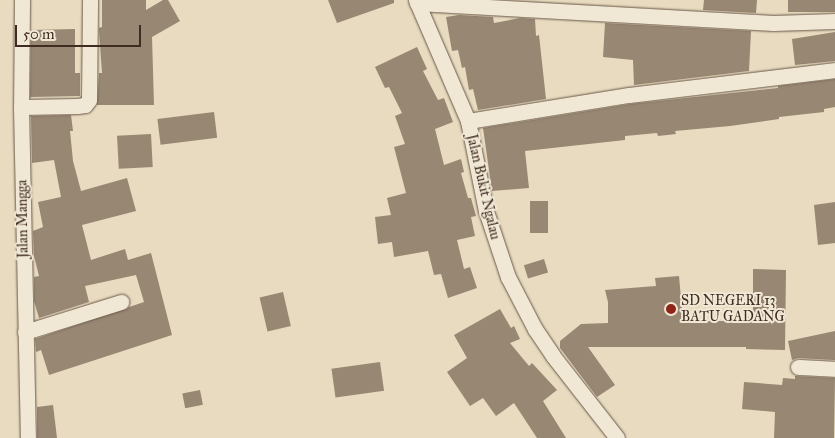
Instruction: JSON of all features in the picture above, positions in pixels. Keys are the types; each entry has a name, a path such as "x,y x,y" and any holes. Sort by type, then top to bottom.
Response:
{"street":[{"name":"Jalan Mangga","path":"22,0 21,107 28,438"},
{"path":"21,107 77,106 85,105 89,100 90,0"},
{"path":"417,2 773,23 835,21"},
{"name":"Jalan Bukit Ngalau","path":"417,2 468,121 486,211 508,277 540,336 617,438"},
{"path":"468,121 629,95 835,70"},
{"path":"25,332 121,302"},
{"path":"798,367 835,369"}],"building":[{"path":"102,0 146,0 146,10 163,0 168,0 180,21 152,37 154,105 97,105 99,73 102,73 99,28 102,27"},
{"path":"328,0 394,0 394,3 337,23"},
{"path":"704,0 757,0 756,13 703,10"},
{"path":"788,0 835,0 835,12 788,12"},
{"path":"459,15 493,17 494,23 520,18 535,19 536,36 539,35 546,99 478,110 473,89 469,90 465,67 462,68 458,50 452,51 446,17"},
{"path":"605,23 751,31 749,71 634,85 633,60 603,57"},
{"path":"75,29 75,73 80,73 80,96 30,97 31,30"},
{"path":"835,32 835,61 795,65 792,39"},
{"path":"417,47 427,69 423,71 438,100 444,98 453,122 435,129 444,165 461,159 464,172 461,173 468,198 471,198 476,216 471,217 475,236 457,240 464,269 470,267 477,288 448,298 441,274 434,275 428,251 394,257 392,242 378,244 375,217 391,215 387,198 406,193 394,147 405,144 395,116 402,113 389,87 385,88 375,67"},
{"path":"835,79 835,107 824,109 824,112 779,117 779,119 730,126 675,131 676,134 658,136 657,133 625,136 625,140 525,151 529,188 492,191 483,128 630,104 778,88 778,86"},
{"path":"214,112 217,138 161,145 157,119"},
{"path":"71,115 73,131 70,131 73,161 81,191 127,178 136,211 82,225 91,260 125,249 128,260 151,253 172,335 49,375 41,350 36,352 35,339 144,302 136,275 85,286 89,302 39,318 34,301 34,277 39,276 34,256 33,231 43,227 38,202 61,197 54,160 32,163 31,116"},
{"path":"151,134 153,167 119,169 117,136"},
{"path":"530,201 548,201 548,233 530,233"},
{"path":"835,202 835,243 818,245 814,205"},
{"path":"544,259 548,272 528,279 524,265"},
{"path":"753,269 786,270 785,350 746,349 746,347 588,347 615,385 597,397 560,348 560,341 581,324 608,323 608,302 605,290 656,286 655,278 679,276 683,321 746,321 746,317 753,317"},
{"path":"283,292 291,326 267,332 260,297"},
{"path":"500,309 511,328 514,326 520,339 510,343 529,366 532,363 557,390 543,401 566,438 537,438 514,403 496,416 483,398 470,406 447,372 467,358 454,335"},
{"path":"835,331 835,360 798,358 792,360 788,341"},
{"path":"380,362 384,391 336,398 331,369"},
{"path":"795,376 835,378 834,438 774,438 775,412 742,409 744,382 782,385 783,378 795,379"},
{"path":"200,390 203,405 185,408 182,393"},
{"path":"53,405 57,438 37,438 37,407"}],"place":[{"name":"SD NEGERI 13 BATU GADANG","path":"671,309"}]}
